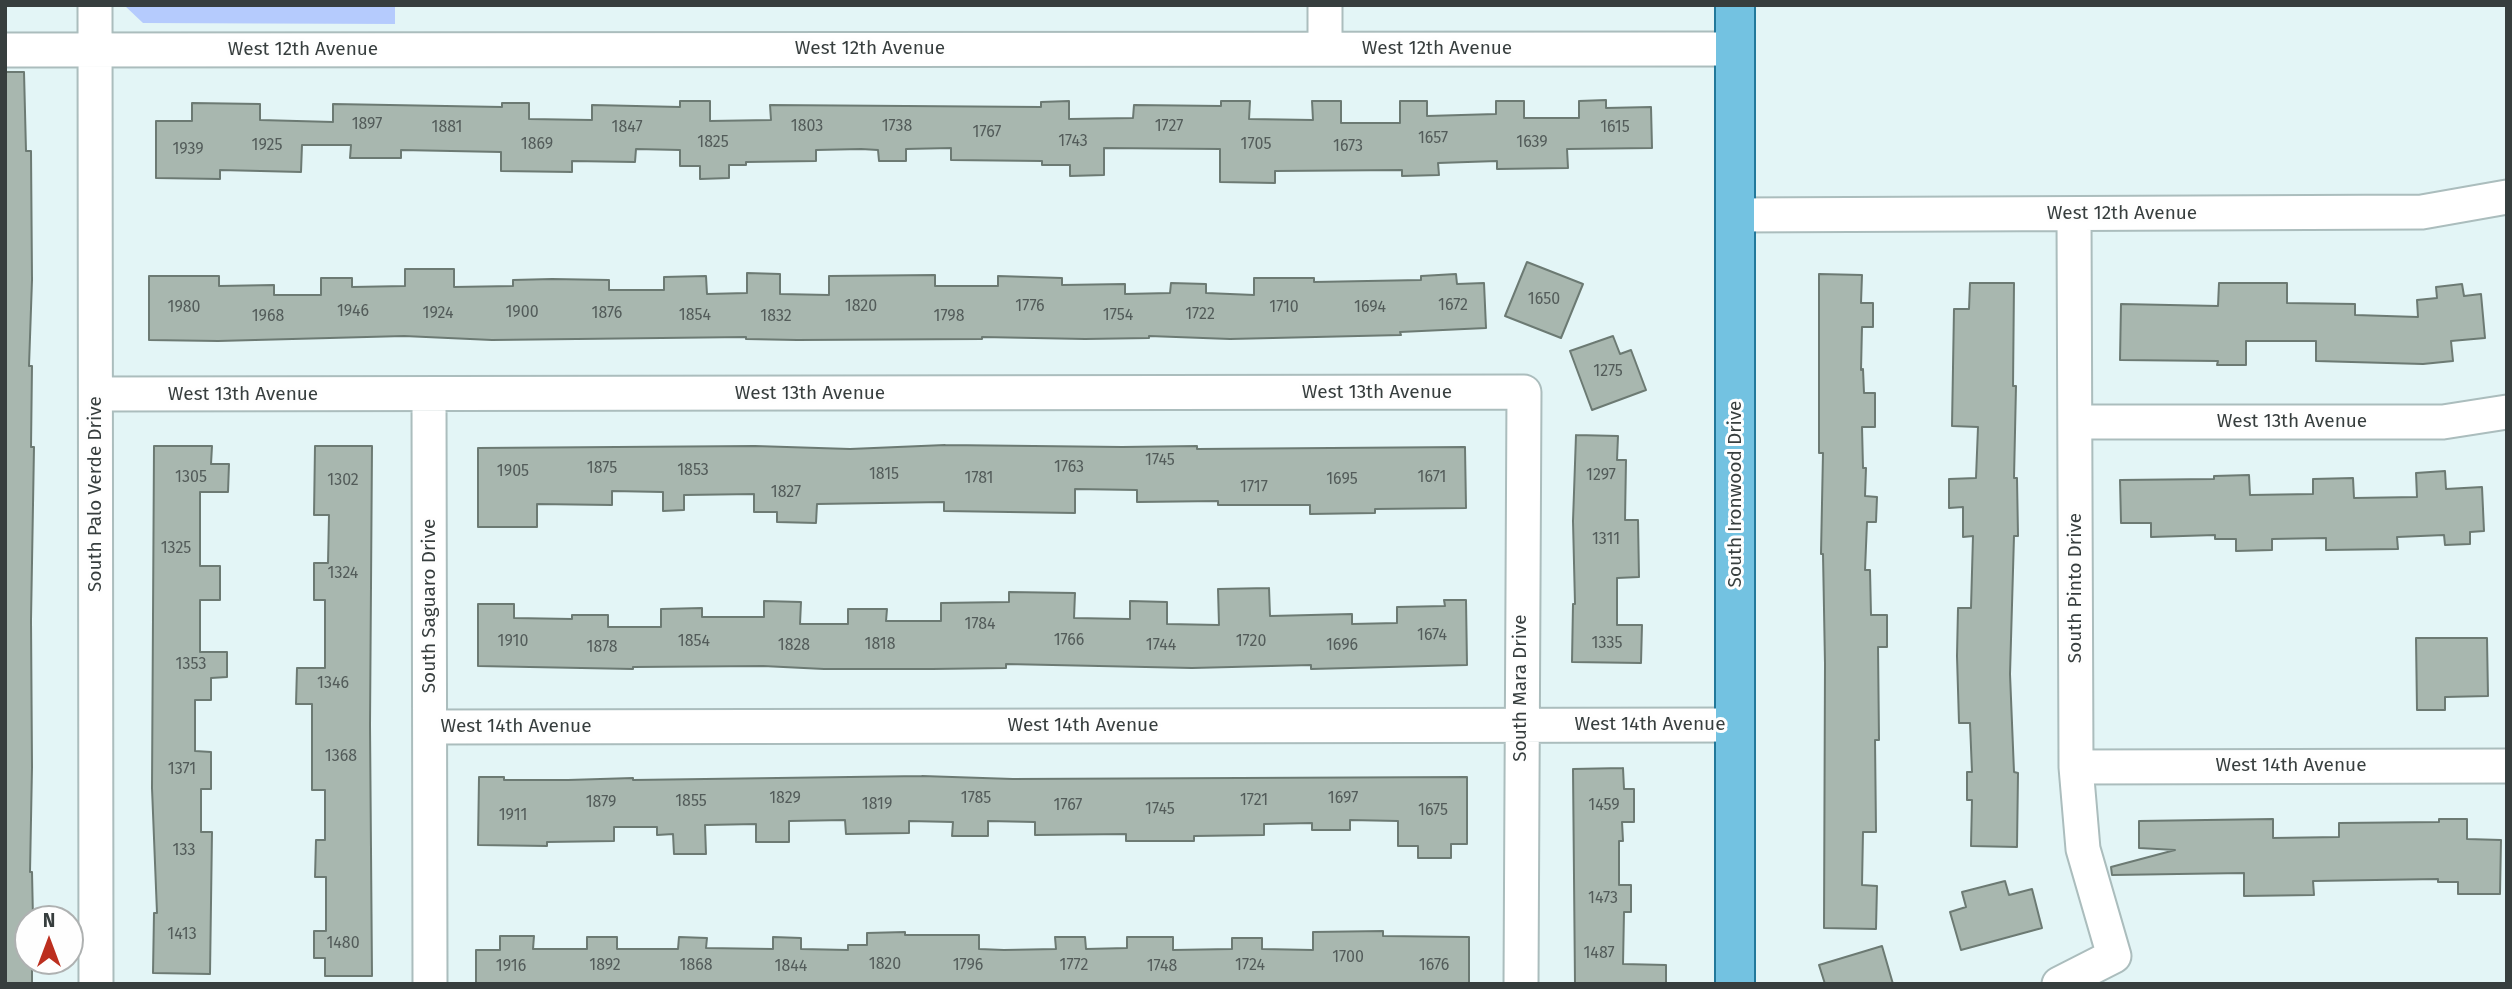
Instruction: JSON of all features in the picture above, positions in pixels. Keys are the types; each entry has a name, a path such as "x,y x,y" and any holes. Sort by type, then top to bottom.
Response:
{"main road":[{"name":"South Ironwood Drive","path":"1735,5 1735,984"}],"street":[{"name":"South Palo Verde Drive","path":"95,5 96,984"},
{"path":"1325,5 1325,48"},
{"name":"West 12th Avenue","path":"5,50 1735,49"},
{"name":"West 12th Avenue","path":"1736,215 2422,212 2507,197"},
{"name":"South Pinto Drive","path":"2059,984 2114,956 2083,849 2076,767 2074,215"},
{"name":"West 13th Avenue","path":"96,394 1524,392"},
{"name":"South Mara Drive","path":"1521,984 1524,392"},
{"name":"South Saguaro Drive","path":"429,395 429,984"},
{"name":"West 13th Avenue","path":"2076,422 2443,422 2507,411"},
{"name":"West 14th Avenue","path":"430,727 1736,725"},
{"name":"West 14th Avenue","path":"2076,767 2507,765"}],"water":[{"path":"395,5 395,24 143,23 125,6"}],"building":[{"path":"5,72 24,72 26,151 31,151 32,280 29,366 32,366 31,447 34,447 30,872 33,905 14,905 14,975 32,975 32,984 5,984"},
{"path":"1606,100 1606,108 1651,107 1652,148 1567,149 1568,168 1497,169 1497,161 1438,163 1439,175 1402,176 1402,170 1275,171 1275,183 1220,182 1220,149 1104,148 1104,175 1070,176 1070,165 1042,165 1042,161 951,160 951,148 906,149 906,161 879,161 878,150 816,150 816,161 746,162 746,165 729,165 729,178 700,179 700,166 680,166 680,150 636,149 635,162 572,161 572,172 501,171 501,152 401,150 401,158 350,158 351,145 302,145 301,172 220,170 220,179 156,178 156,121 192,121 192,103 260,104 260,120 333,122 333,104 502,107 502,103 529,103 529,119 592,120 592,105 680,107 680,101 710,101 710,121 771,120 770,105 1041,107 1041,102 1069,101 1069,119 1133,118 1134,105 1221,106 1221,101 1250,101 1249,119 1313,120 1312,101 1341,101 1341,123 1400,123 1400,101 1427,101 1427,116 1496,114 1496,101 1524,101 1524,118 1579,118 1579,101"},
{"path":"1527,262 1583,284 1561,338 1505,316"},
{"path":"405,269 454,269 454,287 513,286 513,280 552,279 609,280 609,290 664,290 664,277 706,276 707,294 747,293 747,273 780,274 780,294 829,295 829,276 935,275 935,286 998,286 998,276 1062,278 1062,285 1125,284 1125,294 1170,293 1171,283 1206,284 1206,293 1254,295 1254,278 1314,278 1314,282 1421,280 1421,276 1456,274 1457,284 1484,283 1486,328 1400,332 1401,335 1230,339 1149,336 1085,339 982,337 797,340 746,337 492,340 404,336 149,340 149,276 219,276 219,286 274,285 274,295 321,295 321,278 352,278 352,287 405,286"},
{"path":"1819,274 1862,275 1861,303 1873,303 1873,327 1862,327 1861,370 1863,369 1864,393 1875,393 1875,427 1862,427 1863,468 1866,468 1865,496 1877,497 1876,522 1867,522 1865,570 1870,570 1871,615 1887,615 1887,647 1878,647 1876,832 1863,832 1862,885 1877,886 1876,929 1824,928 1825,664 1821,554 1823,453 1819,453"},
{"path":"1970,283 2014,283 2014,478 2017,478 2018,536 2014,536 2010,674 2014,772 2018,773 2017,847 1971,846 1972,800 1967,800 1967,772 1972,772 1970,723 1959,723 1958,608 1971,608 1973,536 1963,537 1963,507 1949,508 1949,479 1976,478 1978,427 1952,426 1954,309 1969,309"},
{"path":"2219,283 2287,283 2287,303 2355,304 2355,315 2418,317 2417,300 2437,298 2436,287 2462,284 2464,296 2481,294 2485,338 2451,341 2453,361 2423,364 2316,361 2316,341 2246,341 2246,365 2217,365 2218,361 2120,360 2121,304 2218,306"},
{"path":"1613,336 1620,354 1631,350 1646,390 1592,410 1570,351"},
{"path":"1576,435 1618,436 1617,460 1626,460 1625,520 1638,520 1639,577 1617,578 1617,625 1642,625 1641,663 1572,662"},
{"path":"945,445 1197,446 1197,449 1465,447 1466,508 1375,509 1375,513 1310,514 1310,505 1218,505 1218,501 1137,502 1137,490 1075,489 1075,513 944,511 944,502 817,504 816,523 777,522 777,512 754,512 754,494 684,495 684,510 663,511 663,492 612,491 612,505 537,504 537,527 478,527 478,448 755,446 850,449"},
{"path":"154,446 212,446 211,464 229,464 228,492 200,492 200,566 220,566 220,600 200,600 200,652 227,652 227,677 211,678 211,700 195,700 195,751 211,752 211,789 201,789 201,832 212,832 210,974 153,973 154,913 157,913 152,788"},
{"path":"315,446 372,446 372,976 325,976 325,958 314,958 314,931 326,931 326,877 315,877 316,840 325,840 325,790 312,790 312,704 296,704 297,668 325,668 325,600 314,600 314,563 328,563 329,515 314,515"},
{"path":"2445,471 2446,489 2482,487 2484,531 2470,532 2470,544 2445,545 2444,535 2397,537 2398,549 2326,550 2326,538 2272,539 2272,550 2236,551 2236,539 2215,539 2215,535 2151,537 2151,523 2121,523 2120,480 2214,479 2214,476 2249,475 2250,495 2313,494 2313,479 2353,478 2354,498 2417,497 2416,473"},
{"path":"1269,588 1270,616 1352,614 1352,624 1397,623 1397,607 1445,606 1444,600 1466,600 1467,665 1311,669 1311,665 1192,668 1006,664 1006,668 932,669 478,666 478,604 514,604 514,618 572,619 572,615 608,615 608,627 661,627 661,609 702,608 702,617 764,617 764,601 801,602 800,624 848,624 848,609 887,609 886,621 941,621 941,603 1009,602 1009,592 1075,593 1074,618 1130,619 1130,601 1167,602 1167,624 1219,625 1218,589"},
{"path":"2416,638 2487,638 2488,696 2445,697 2445,710 2417,710"},
{"path":"1623,768 1624,789 1634,789 1634,822 1622,822 1623,841 1619,841 1619,885 1631,885 1631,912 1624,912 1623,964 1666,965 1666,984 1575,984 1573,769"},
{"path":"922,776 1013,779 1467,777 1467,844 1451,844 1451,858 1418,858 1418,846 1398,846 1398,821 1350,820 1350,830 1312,830 1312,823 1264,824 1264,835 1194,836 1194,841 1126,841 1126,834 1035,835 1035,822 988,821 988,836 952,836 953,822 909,821 909,833 846,834 845,820 789,821 789,842 756,842 756,824 705,825 706,854 674,854 673,834 657,835 657,827 614,827 614,841 547,842 547,846 478,845 479,777 504,777 504,780 633,780"},
{"path":"2273,819 2273,838 2339,837 2339,823 2439,822 2439,819 2467,819 2467,839 2501,840 2500,894 2458,894 2458,882 2438,882 2438,879 2313,881 2314,895 2244,896 2244,873 2112,875 2111,867 2175,850 2139,848 2139,821"},
{"path":"2005,881 2009,895 2032,889 2042,928 1961,950 1950,912 1966,907 1962,892"},
{"path":"1383,931 1383,936 1469,937 1469,984 476,984 476,950 500,950 500,936 534,936 533,949 587,949 587,937 617,937 617,949 678,949 679,937 707,938 706,948 773,949 773,937 801,938 801,949 848,950 848,945 867,945 867,933 905,932 905,935 979,935 979,949 1056,949 1055,937 1085,937 1086,949 1127,948 1127,937 1173,937 1173,950 1232,949 1232,938 1262,938 1262,949 1313,950 1313,932"},
{"path":"1882,946 1893,984 1825,984 1819,965"}]}
